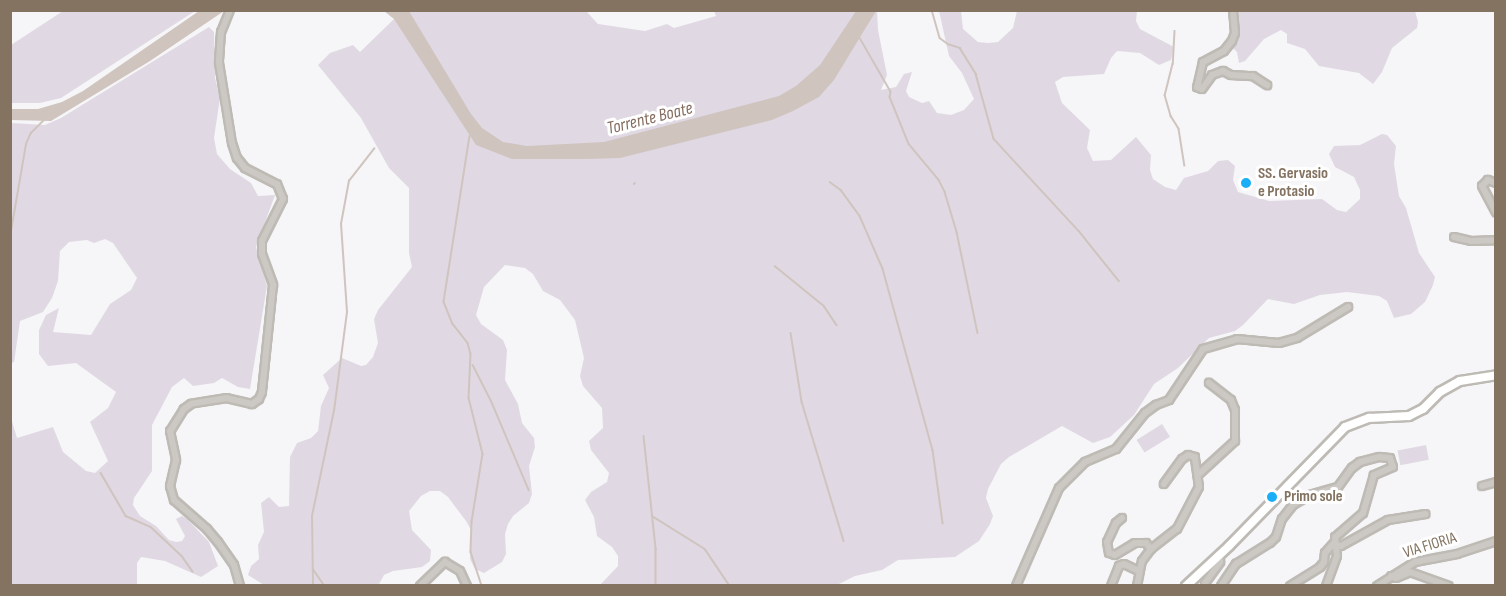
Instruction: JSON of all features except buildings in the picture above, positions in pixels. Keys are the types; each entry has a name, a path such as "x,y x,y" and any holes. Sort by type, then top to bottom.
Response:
{"main road":[{"path":"1186,585 1219,555 1345,427 1370,418 1409,416 1423,409 1440,392 1460,381 1496,375"}],"street":[{"path":"230,10 221,32 219,63 232,143 237,158 244,168 277,184 283,199 262,241 262,254 273,285 262,392 259,399 252,404 227,398 191,404 184,409 170,431 176,460 170,486 174,500 182,510 207,529 218,542 234,565 240,585"},
{"path":"1233,10 1235,33 1232,41 1224,51 1203,62 1197,87 1202,89 1212,75 1223,71 1231,75 1253,76 1267,85"},
{"path":"1496,183 1488,180 1482,186 1496,212"},
{"path":"1455,237 1471,241 1496,240"},
{"path":"1016,585 1059,488 1085,462 1116,449 1145,413 1155,405 1169,400 1203,349 1237,339 1279,343 1297,338 1348,307"},
{"path":"1199,474 1234,441 1235,410 1231,400 1209,383"},
{"path":"1137,585 1142,561 1151,549 1181,525 1199,487 1195,457 1188,455 1179,462 1164,484"},
{"path":"1221,585 1236,564 1276,537 1282,519 1293,505 1310,495 1338,487 1352,468 1360,462 1378,457 1390,458 1393,467 1374,476 1363,513 1338,533 1335,544 1336,563 1326,585"},
{"path":"1482,486 1496,482"},
{"path":"1335,544 1341,546 1388,520 1426,514"},
{"path":"1122,518 1116,523 1107,542 1109,553 1115,555 1136,543 1146,543 1151,549"},
{"name":"VIA FIORIA","path":"1377,585 1415,562 1457,554 1496,540"},
{"path":"1290,585 1320,567 1324,562 1325,553 1335,544"},
{"path":"1206,585 1205,583 1220,562 1219,555"},
{"path":"420,585 445,562 460,572 467,585"},
{"path":"1111,585 1119,566 1124,564 1139,571"},
{"path":"1391,576 1396,578 1410,572 1449,585"}],"shaded area":[{"path":"63,11 195,11 61,98 40,103 11,103 11,45"},
{"path":"199,11 224,11 150,61 51,121 11,120 11,109 38,109 62,102 83,91"},
{"path":"384,11 409,11 471,114 482,128 503,142 527,146 604,142 779,96 796,86 820,65 856,11 876,11 834,80 819,97 772,120 620,158 512,159 476,145 394,19"},
{"path":"409,11 586,11 598,24 645,31 667,24 674,28 716,16 714,11 877,11 878,30 887,75 881,90 896,87 904,74 912,72 906,91 909,97 922,103 929,101 937,113 951,115 964,110 974,99 962,73 949,56 939,11 961,11 963,29 978,42 988,43 998,42 1013,28 1017,11 1137,11 1136,21 1140,29 1174,47 1171,60 1159,65 1140,53 1117,51 1104,74 1063,77 1055,82 1062,103 1090,130 1087,148 1093,161 1111,160 1136,137 1151,155 1150,170 1153,179 1165,187 1176,190 1184,178 1208,171 1218,161 1228,160 1235,166 1233,180 1238,192 1269,201 1322,199 1337,210 1346,212 1360,199 1360,190 1354,177 1335,167 1329,154 1334,146 1360,145 1382,134 1387,135 1396,146 1394,164 1399,196 1406,208 1419,253 1435,277 1433,285 1425,302 1411,314 1394,318 1387,301 1379,296 1347,292 1320,295 1294,304 1268,299 1235,331 1209,338 1178,368 1154,384 1134,415 1110,437 1093,443 1062,426 1009,457 1001,464 988,489 986,498 993,516 990,524 979,541 955,557 898,560 882,570 855,576 837,585 600,585 618,566 618,556 612,547 597,536 594,517 585,500 591,492 607,482 609,473 591,450 589,441 603,428 602,408 583,386 580,376 584,358 575,320 560,300 543,291 533,274 525,268 505,265 484,287 476,315 481,324 503,340 507,350 505,380 518,404 522,423 534,438 535,447 529,466 532,494 529,503 513,516 508,524 505,534 506,554 502,562 484,573 475,569 470,559 471,530 466,521 448,497 440,491 430,491 421,496 409,511 412,530 431,550 430,561 422,567 393,571 384,575 378,586 264,585 248,575 251,566 259,559 258,545 264,532 261,503 269,497 279,507 289,506 290,457 297,443 311,438 318,431 321,406 329,388 323,375 342,358 361,366 366,365 373,357 378,343 374,319 378,310 412,267 409,253 409,188 389,168 361,118 318,65 330,53 353,45 360,52 394,19"},
{"path":"1239,11 1415,11 1418,22 1417,28 1392,48 1382,72 1373,84 1359,73 1319,66 1305,49 1287,43 1287,34 1281,30 1264,39 1245,61 1239,63 1237,52 1231,46 1239,32"},
{"path":"209,27 214,32 215,78 220,98 214,138 217,154 230,169 251,183 258,196 275,195 256,247 267,286 250,389 238,387 222,378 214,383 193,386 184,378 172,387 152,425 152,471 134,498 133,505 140,516 156,526 169,540 176,542 182,541 185,536 176,519 182,516 187,519 209,542 218,566 201,577 165,561 141,557 137,563 137,585 11,585 11,418 17,438 53,427 63,452 86,471 95,473 108,461 90,422 108,408 116,392 76,363 48,366 39,354 39,330 46,315 59,308 53,332 91,335 110,304 131,290 137,278 113,243 105,239 94,243 87,240 69,242 60,251 58,281 52,298 43,312 20,321 14,362 11,363 11,123 45,125 61,118"},
{"path":"1162,424 1170,437 1145,453 1137,440"},
{"path":"1426,445 1429,460 1400,465 1398,451"}],"waterway":[{"path":"932,10 940,38 960,48 976,74 994,139 1079,231 1119,281"},
{"path":"1175,31 1173,64 1165,95 1171,116 1179,129 1185,166"},
{"path":"860,38 891,92 890,97 909,144 939,180 945,192 957,232 978,333"},
{"path":"10,237 26,144 31,133 44,120"},
{"path":"470,136 444,302 453,324 468,343 471,354 469,398 483,454 472,522 471,552 482,586"},
{"path":"313,586 312,516 334,411 347,312 341,224 349,181 374,149"},
{"path":"830,182 841,190 860,216 883,269 933,450 943,523"},
{"path":"775,266 824,306 837,325"},
{"path":"791,333 802,402 844,541"},
{"path":"473,365 491,400 529,490"},
{"path":"644,436 656,549 656,586"},
{"path":"101,473 126,516 151,527 182,556 193,572"},
{"path":"652,516 705,549 730,586"},
{"path":"313,569 325,586"}],"place":[{"name":"SS. Gervasio e Protasio","path":"1246,183"},
{"name":"Primo sole","path":"1272,497"}],"water label":[{"name":"Torrente Boate","path":"650,119"}]}
